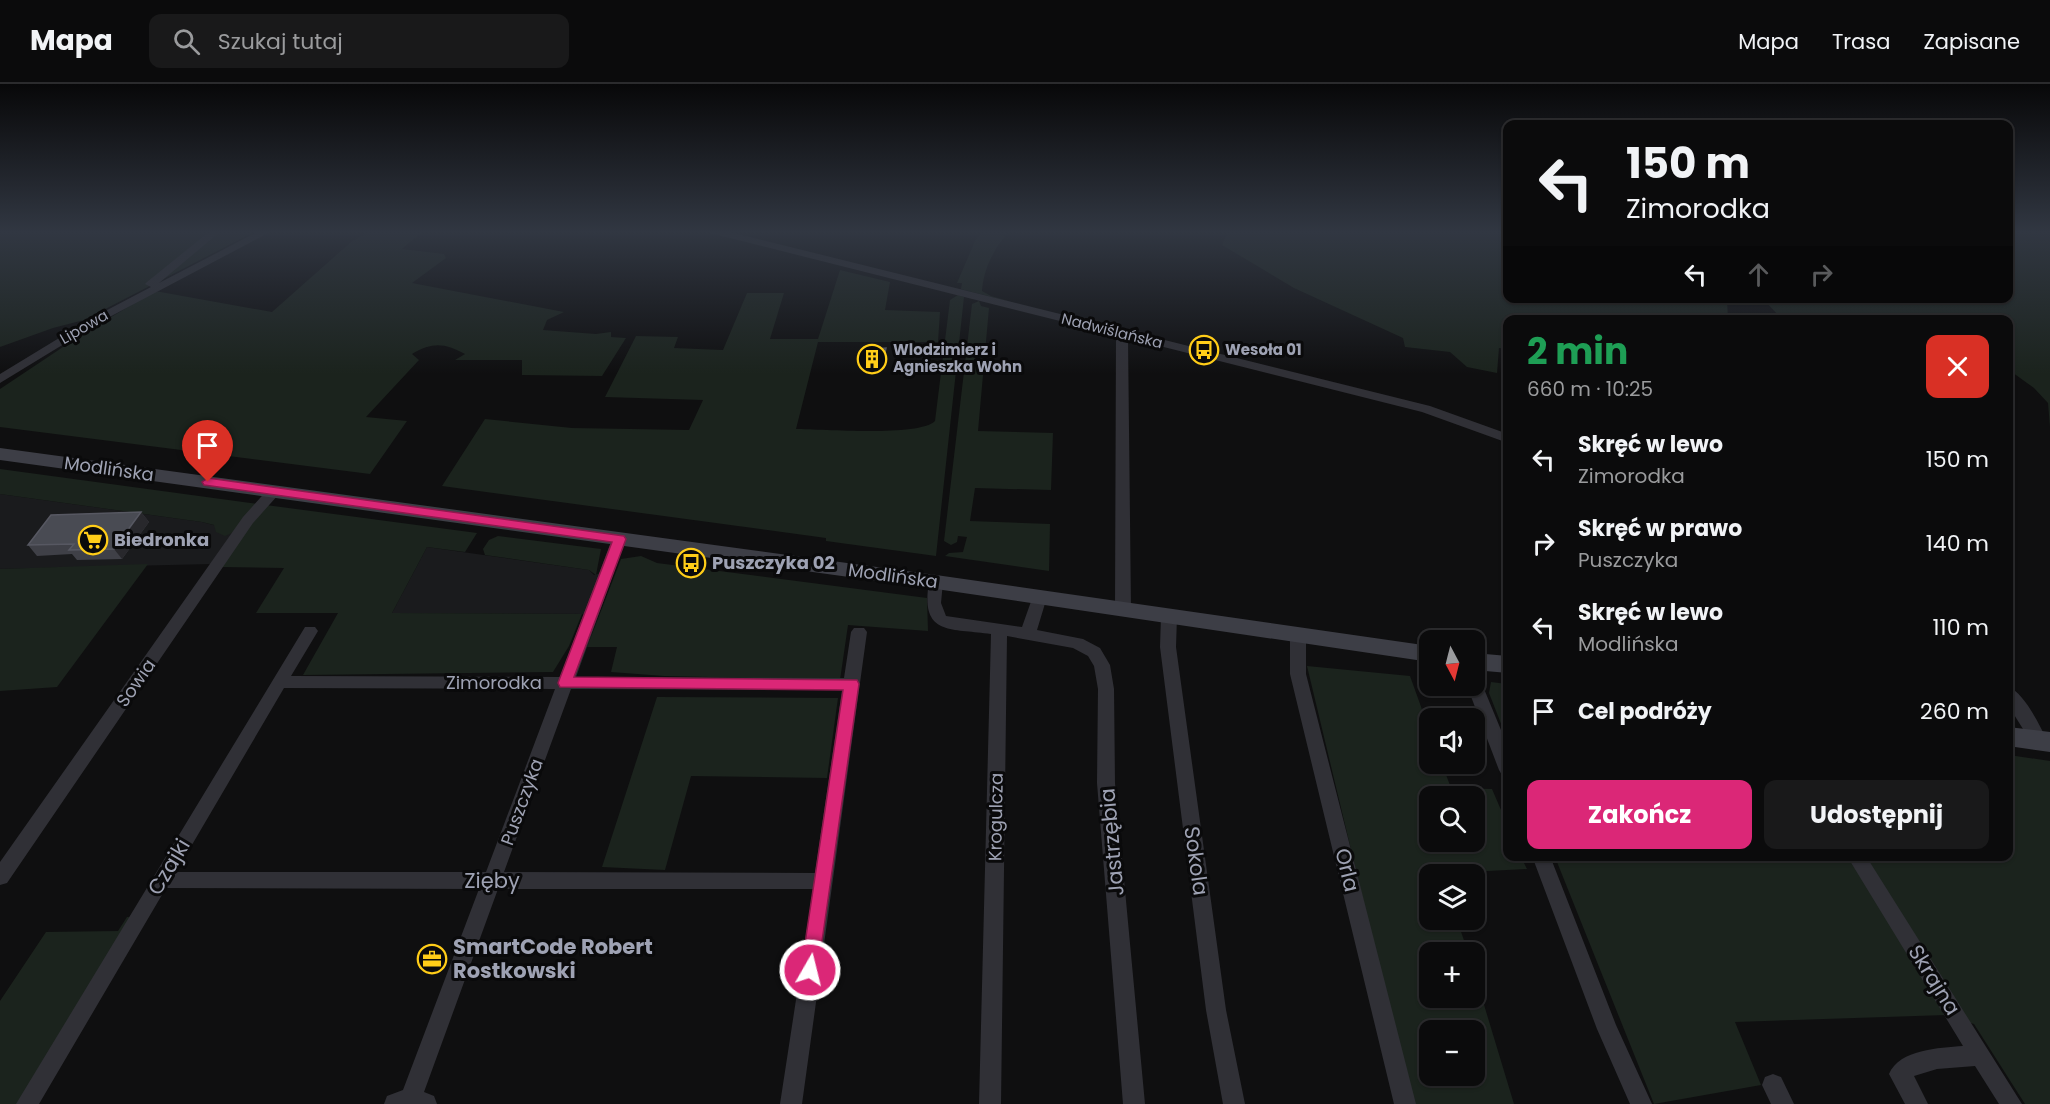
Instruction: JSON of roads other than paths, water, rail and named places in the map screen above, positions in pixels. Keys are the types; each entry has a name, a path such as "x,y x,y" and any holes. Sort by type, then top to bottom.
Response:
{"main road":[{"name":"Modlińska","path":"0,454 936,582 1419,652"},
{"path":"1485,662 1503,664"},
{"path":"2013,737 2044,741"}],"street":[{"path":"138,297 157,279"},
{"name":"Lipowa","path":"0,379 96,320 174,279"},
{"name":"Nadwiślańska","path":"904,279 1426,410 1503,437"},
{"path":"1122,333 1123,609"},
{"name":"Sowia","path":"0,877 248,520 274,491"},
{"name":"Puszczyka","path":"411,1102 619,539"},
{"path":"936,582 934,609 937,617 942,621 999,629"},
{"path":"1028,633 1039,597"},
{"name":"Sokola","path":"1169,616 1168,647 1214,998 1234,1104"},
{"name":"Jastrzębia","path":"999,629 1077,643 1094,652 1102,665 1106,689 1106,783 1134,1104"},
{"name":"Krogulcza","path":"990,1104 999,629"},
{"name":"Czajki","path":"27,1104 310,631"},
{"path":"791,1104 859,632"},
{"name":"Orla","path":"1298,635 1298,674 1405,1104"},
{"name":"Zimorodka","path":"280,682 852,684"},
{"path":"1479,696 1503,757"},
{"path":"2013,699 2044,741"},
{"path":"1543,861 1607,1029 1641,1104"},
{"name":"Skrajna","path":"1859,861 2011,1104"},
{"name":"Zięby","path":"161,880 823,880"},
{"path":"1917,1104 1900,1074 1910,1065 1980,1055"}],"place":[{"name":"Wesoła 01","path":"1204,350"},
{"name":"Wlodzimierz i Agnieszka Wohn","path":"872,359"},
{"name":"Biedronka","path":"93,540"},
{"name":"Puszczyka 02","path":"691,563"},
{"name":"SmartCode Robert Rostkowski","path":"432,959"}]}
